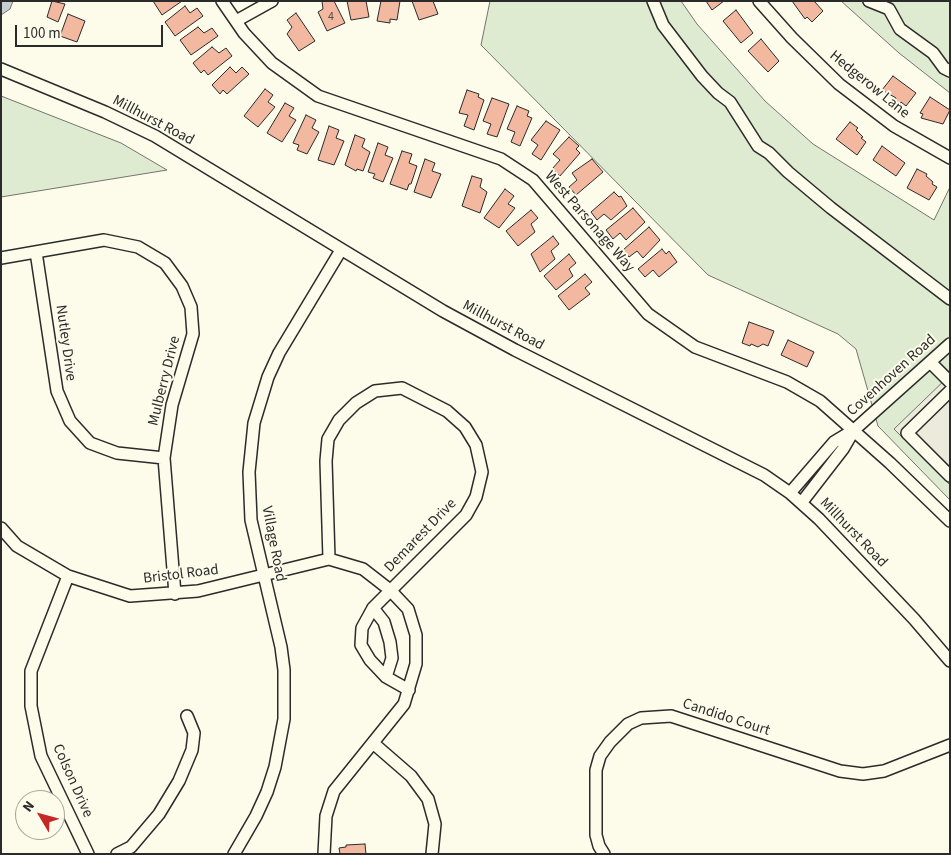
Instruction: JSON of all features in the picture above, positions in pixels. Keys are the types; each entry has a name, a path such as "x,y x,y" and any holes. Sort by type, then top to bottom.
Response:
{"street":[{"name":"West Parsonage Way","path":"222,1 236,21 272,63 318,96 501,158 534,180 648,314 670,332 712,355 787,382 820,401 854,430 950,521"},
{"path":"236,21 272,1"},
{"path":"653,1 663,25 702,76 718,93 730,102 758,146 770,153 788,172 831,208 950,299"},
{"name":"Hedgerow Lane","path":"759,1 792,38 839,84 894,126 950,158"},
{"path":"869,1 889,9 900,29 933,53 944,68 950,71"},
{"name":"Millhurst Road","path":"1,70 105,112 155,136 443,311 515,350 764,475 802,502 853,554 950,661"},
{"name":"Mulberry Drive","path":"1,258 104,240 138,247 165,263 182,286 191,307 193,334 172,405 164,458 175,594"},
{"name":"Village Road","path":"234,854 256,816 267,792 275,767 284,719 284,670 281,647 251,520 249,496 250,446 254,423 279,353 341,250"},
{"name":"Nutley Drive","path":"36,252 57,391 70,421 90,443 117,453 164,458"},
{"name":"Covenhoven Road","path":"790,493 834,442 854,430 950,344"},
{"path":"930,362 950,382"},
{"name":"Demarest Drive","path":"329,559 327,454 328,439 338,420 356,403 375,392 402,388 447,411 465,427 476,444 482,472 476,497 466,515 373,608 362,628 361,645 370,660 386,677 408,690"},
{"path":"950,391 907,432 950,476"},
{"name":"Covenhoven Road","path":"802,502 843,449 854,430"},
{"name":"Bristol Road","path":"1,528 17,546 68,576 130,596 198,591 329,559"},
{"path":"324,854 326,816 334,791 404,704 416,664 416,635 408,609 390,590 363,569 329,559"},
{"name":"Colson Drive","path":"68,576 31,670 31,706 41,756 88,854"},
{"path":"373,608 384,622 390,642 392,658 386,677"},
{"path":"117,854 131,847 159,814 179,781 192,750 194,733 187,716"},
{"name":"Candido Court","path":"604,854 599,846 596,835 596,770 600,756 610,742 628,724 642,718 671,716 840,771 863,774 884,771 950,745"},
{"path":"373,743 411,776 428,799 435,824 432,854"}],"green space":[{"path":"490,1 681,1 697,24 765,101 813,144 934,220 950,187 950,500 878,426 856,349 838,334 708,275 481,45"},
{"path":"841,1 950,1 950,93 899,53"},
{"path":"1,96 121,143 167,170 1,197"}],"shaded area":[{"path":"1,1 13,1 10,9 1,15"},
{"path":"950,375 950,485 894,429"}],"building":[{"path":"52,1 65,4 58,22 47,17"},
{"path":"153,1 182,1 162,15"},
{"path":"322,1 334,1 345,23 327,31 318,12 323,9"},
{"path":"347,1 366,1 369,17 351,20"},
{"path":"381,1 400,1 397,20 390,19 390,23 377,21"},
{"path":"412,1 433,1 438,14 419,20"},
{"path":"706,1 724,1 712,10"},
{"path":"792,1 814,1 823,11 812,22 807,17 805,19"},
{"path":"185,6 190,13 197,8 203,16 175,36 165,22"},
{"path":"736,10 753,33 741,43 723,21"},
{"path":"296,13 315,41 299,51 287,34 292,27 287,20"},
{"path":"68,14 85,21 77,42 60,36"},
{"path":"198,27 204,33 212,28 218,36 191,55 180,40"},
{"path":"761,39 779,61 768,72 748,51"},
{"path":"212,47 219,53 226,48 232,56 208,75 204,70 201,73 193,63"},
{"path":"230,67 236,73 242,67 249,74 227,94 223,90 220,94 212,85"},
{"path":"893,76 916,93 906,106 901,102 900,104 895,100 896,98 882,90"},
{"path":"265,89 273,95 268,102 275,107 258,127 244,116"},
{"path":"467,90 479,94 478,97 484,100 474,130 464,126 468,115 459,113"},
{"path":"930,97 950,110 943,124 921,118 923,114 920,113"},
{"path":"492,98 509,104 497,137 487,134 491,124 483,121"},
{"path":"285,103 294,108 289,116 296,120 282,142 267,133"},
{"path":"517,106 529,111 527,116 532,118 520,146 511,142 515,132 507,129"},
{"path":"306,115 316,120 312,128 319,132 307,154 297,150 299,145 293,143"},
{"path":"546,121 560,130 541,160 532,154 538,145 531,140"},
{"path":"850,122 858,128 856,130 866,142 857,155 836,139"},
{"path":"329,126 339,130 336,138 344,141 334,165 318,160"},
{"path":"355,135 365,139 362,147 370,152 363,171 357,169 356,171 345,165"},
{"path":"569,137 579,146 576,149 580,153 560,176 552,169 560,160 553,154"},
{"path":"378,143 388,147 385,155 393,158 383,182 373,178 375,174 368,172"},
{"path":"882,146 905,163 896,176 873,160"},
{"path":"402,151 412,154 409,163 417,166 407,190 390,184"},
{"path":"425,159 435,163 432,171 441,174 431,198 414,192"},
{"path":"592,159 603,172 576,195 569,187 577,180 572,173"},
{"path":"917,169 927,174 926,176 933,182 932,184 937,187 929,200 907,188"},
{"path":"472,176 482,179 480,187 487,192 480,213 462,206"},
{"path":"505,189 514,196 508,204 515,208 499,228 484,218"},
{"path":"614,192 619,197 621,196 627,206 611,220 604,214 597,220 591,212"},
{"path":"633,208 645,222 626,240 620,233 613,239 606,230"},
{"path":"531,210 538,218 531,224 535,232 518,246 506,231"},
{"path":"649,227 660,240 643,258 637,251 629,257 623,250"},
{"path":"553,236 559,244 551,251 555,259 540,272 531,254"},
{"path":"662,249 666,254 669,251 677,262 659,277 653,270 645,277 638,269"},
{"path":"569,254 576,263 569,269 573,276 556,290 544,276"},
{"path":"585,274 592,282 585,288 590,294 569,310 558,296"},
{"path":"749,322 774,331 768,346 763,344 758,347 742,343"},
{"path":"788,340 814,352 807,367 781,355"},
{"path":"365,844 366,854 340,854 339,848 346,847 346,845"}]}
